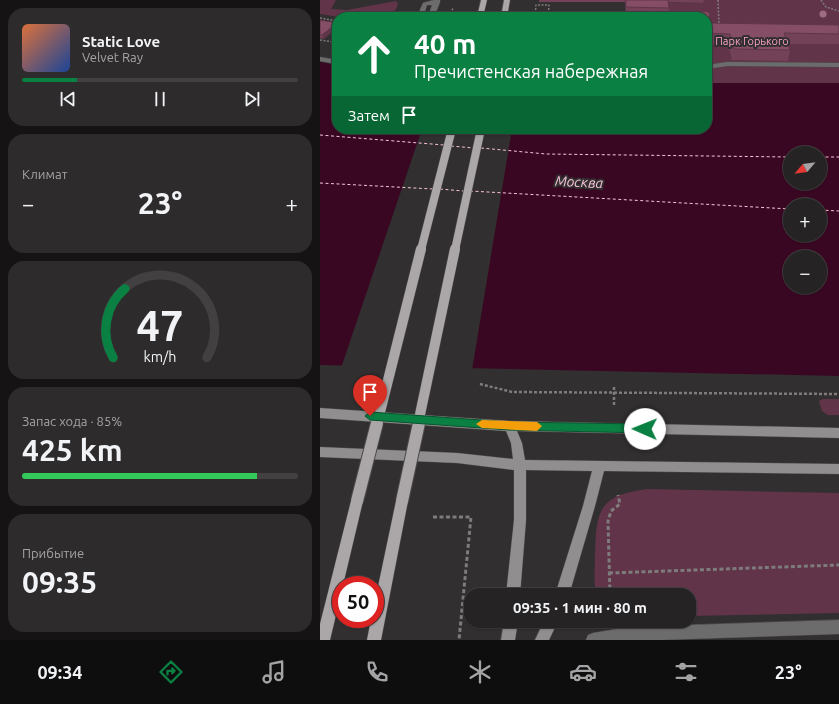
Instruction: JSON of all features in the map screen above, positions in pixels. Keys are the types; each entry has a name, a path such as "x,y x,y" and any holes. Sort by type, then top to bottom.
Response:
{"main road":[{"path":"481,12 484,0"},
{"path":"505,12 507,0"},
{"path":"323,640 451,134"},
{"path":"374,640 480,134"},
{"path":"320,412 509,426 839,433"},
{"path":"509,426 517,444 520,465 520,505 514,588"},
{"path":"320,452 458,458 520,465 839,469"},
{"path":"564,588 590,506 599,466"},
{"path":"508,640 510,628"},
{"path":"542,640 548,628"}],"street":[{"path":"422,12 425,4 437,1"},
{"path":"434,12 437,1"},
{"path":"320,59 332,61"},
{"path":"712,66 727,64 839,65"},
{"path":"593,640 628,634 839,627"}],"path":[{"path":"718,0 719,31"},
{"path":"821,0 826,6 839,11"},
{"path":"535,12 536,5 549,5 548,12"},
{"path":"452,12 453,8"},
{"path":"320,18 332,20"},
{"path":"320,40 332,42"},
{"path":"480,384 512,392 614,394 839,394"},
{"path":"614,387 614,407"},
{"path":"610,588 608,521 611,512 620,504 618,495"},
{"path":"433,517 471,517 459,640"},
{"path":"609,573 839,565"}],"green space":[{"path":"320,0 336,0 331,9 347,10 396,1 398,4 393,12 332,12 332,16 320,14"},
{"name":"Парк Горького","path":"703,0 839,0 839,83 712,83 712,12 667,12 666,2 703,3"},
{"path":"823,399 839,399 839,415 828,415 822,411 819,401"},
{"path":"648,489 839,493 839,613 696,616 696,588 596,588 595,555 599,516 604,507 610,501 619,496"}],"water":[{"name":"Москва","path":"320,62 332,64 332,134 712,134 712,83 839,83 839,376 320,365"}],"pier":[{"path":"420,134 511,134 472,370 341,368"}],"building":[{"path":"626,0 668,0 669,8 626,7"},
{"path":"320,20 332,22 332,27 320,35"},
{"path":"712,23 839,25 839,34 784,33 790,50 734,49 730,34 712,33"}],"ferry route":[{"path":"320,135 444,145"},
{"path":"451,146 474,148"},
{"path":"481,148 546,154 783,157"},
{"path":"827,157 839,157"},
{"path":"320,183 433,189"},
{"path":"440,189 463,191"},
{"path":"470,191 783,209"},
{"path":"827,210 839,211"}],"slow traffic":[{"path":"482,424 537,426"}],"route":[{"path":"370,416 509,426 645,429"}]}
